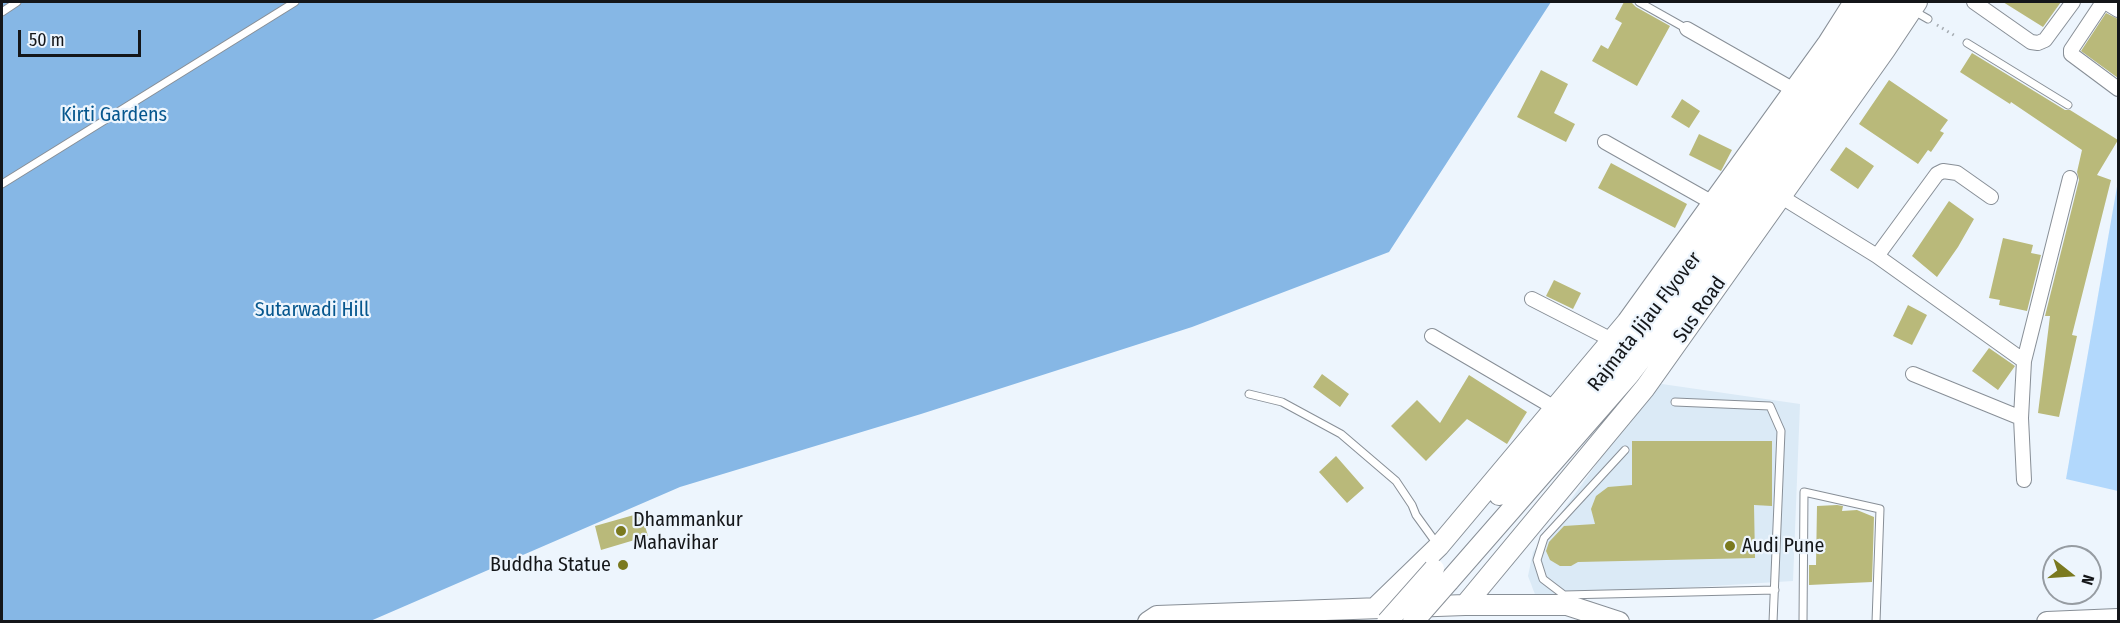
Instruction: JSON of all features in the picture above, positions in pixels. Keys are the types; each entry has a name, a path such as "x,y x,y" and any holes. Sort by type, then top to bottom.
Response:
{"street":[{"path":"1381,615 1612,340 1828,43 1854,2"},
{"name":"Rajmata Jijau Flyover","path":"1413,621 1441,575 1607,373 1675,286 1877,2"},
{"path":"1974,2 2031,42 2038,43 2045,40 2073,2"},
{"path":"2118,10 2104,2 2071,50 2071,54 2118,88"},
{"name":"Rajmata Jijau Flyover","path":"1381,615 1441,575 1629,375 1913,8"},
{"name":"Sus Road","path":"1465,605 1645,388 1913,8"},
{"path":"1687,29 1794,90"},
{"path":"1605,142 1713,203"},
{"path":"1877,256 1937,174 1943,171 1957,172 1991,197"},
{"path":"2024,480 2021,418 2024,361 2070,178"},
{"path":"1780,196 1877,256 2024,361"},
{"path":"1532,299 1612,340"},
{"path":"1432,336 1555,408"},
{"path":"1913,374 2021,418"},
{"path":"1148,621 1157,616 1381,615 1465,605 1567,605 1619,621"},
{"path":"2047,621 2118,619"}],"lane":[{"path":"2,12 17,2"},
{"path":"2,184 295,2"},
{"path":"1639,2 1687,29"},
{"path":"1967,43 2068,105"},
{"path":"1249,394 1282,402 1341,434 1396,481 1416,515 1439,546"},
{"path":"1675,402 1770,406 1781,430 1773,621"},
{"path":"1624,450 1544,538 1537,560 1543,579 1564,595 1774,590"},
{"path":"1803,621 1804,492 1880,509 1876,621"}],"path":[{"path":"1913,8 1967,43"}],"shaded area":[{"path":"2118,181 2118,491 2066,479"},
{"path":"1655,383 1800,404 1793,581 1536,597 1528,576 1533,552"}],"green space":[{"name":"Sutarwadi Hill","path":"2,2 1551,2 1389,252 1192,327 921,414 680,487 368,622 2,621"}],"building":[{"path":"1624,2 1631,2 1670,26 1637,86 1592,61 1601,45 1608,49 1622,23 1615,19"},
{"path":"2003,2 2061,2 2043,27"},
{"path":"2106,13 2118,19 2118,78 2081,51"},
{"path":"1972,53 2118,140 2097,175 2111,180 2072,335 2077,336 2059,417 2038,413 2050,316 2045,316 2079,180 2077,172 2082,150 2011,102 2010,104 1960,72"},
{"path":"1541,70 1568,84 1554,113 1575,124 1566,142 1517,117"},
{"path":"1889,80 1948,120 1940,131 1944,133 1931,152 1928,150 1918,164 1859,124"},
{"path":"1682,99 1700,111 1689,128 1671,117"},
{"path":"1699,134 1732,150 1721,171 1689,155"},
{"path":"1846,147 1874,166 1858,189 1830,170"},
{"path":"1611,163 1687,204 1675,228 1598,188"},
{"path":"1949,201 1974,219 1937,277 1912,256"},
{"path":"2003,238 2033,245 2031,253 2041,255 2027,311 1999,305 2000,300 1989,298"},
{"path":"1554,280 1581,293 1573,309 1546,296"},
{"path":"1908,305 1927,315 1912,345 1893,336"},
{"path":"1989,348 2015,366 1998,390 1972,371"},
{"path":"1322,374 1349,394 1340,407 1313,387"},
{"path":"1469,375 1527,412 1507,444 1467,419 1426,461 1391,426 1417,400 1440,423"},
{"path":"1632,441 1772,441 1772,506 1754,505 1755,558 1578,562 1571,566 1560,566 1550,560 1546,551 1549,542 1564,526 1595,524 1591,509 1596,496 1608,487 1632,485"},
{"path":"1336,456 1364,488 1347,503 1319,472"},
{"path":"1817,506 1843,506 1842,511 1857,510 1874,517 1872,582 1809,585 1809,565 1816,565"},
{"name":"Dhammankur Mahavihar","path":"641,513 648,536 601,550 595,526"}],"place":[{"name":"Dhammankur Mahavihar","path":"621,531"},
{"name":"Audi Pune","path":"1730,546"},
{"name":"Buddha Statue","path":"623,565"}],"park label":[{"name":"Kirti Gardens","path":"114,115"}]}
